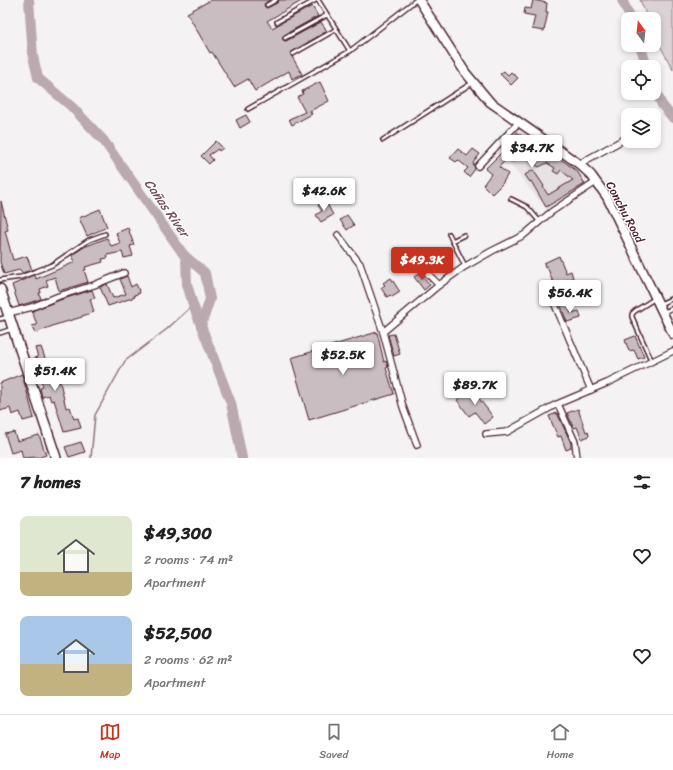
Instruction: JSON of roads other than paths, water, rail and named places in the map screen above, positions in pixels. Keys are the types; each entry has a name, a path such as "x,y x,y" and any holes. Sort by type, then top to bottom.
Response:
{"main road":[{"name":"Conchu Road","path":"418,0 473,83 490,102 518,123 579,164 596,182 607,197 659,305 671,323 673,334"},
{"path":"0,289 2,304 9,315 14,329 56,458"}],"street":[{"path":"478,166 518,123"},
{"path":"579,164 621,140"},
{"path":"383,332 439,285 465,266 524,235 551,212 596,182"},
{"path":"338,234 360,264 383,332 403,407 416,445"},
{"path":"412,258 439,285"},
{"path":"9,315 124,273"},
{"path":"547,286 591,390"},
{"path":"486,434 507,432 558,404 652,362 673,351"},
{"path":"558,404 575,442 577,458"}],"lane":[{"path":"267,5 276,0"},
{"path":"277,22 317,0 350,51"},
{"path":"248,108 350,51 418,0"},
{"path":"285,38 327,15"},
{"path":"293,54 335,30"},
{"path":"383,140 473,83"},
{"path":"511,199 527,207 540,222"},
{"path":"0,280 21,277 52,265 89,240 105,234"},
{"path":"449,234 465,266"},
{"path":"452,241 464,235"},
{"path":"652,362 632,314 659,305 673,298"},
{"path":"659,305 673,308"},
{"path":"0,319 9,315"},
{"path":"0,333 14,329"}],"waterway":[{"name":"Cañas River","path":"29,0 33,56 38,78 72,107 104,141 186,258 187,284 193,305 231,403 242,458"},
{"path":"622,0 628,12"},
{"path":"642,52 645,60"},
{"path":"660,100 673,118"},
{"path":"185,256 205,273 210,299 201,326"},
{"path":"91,458 95,415 125,361 167,329 193,305"}]}
